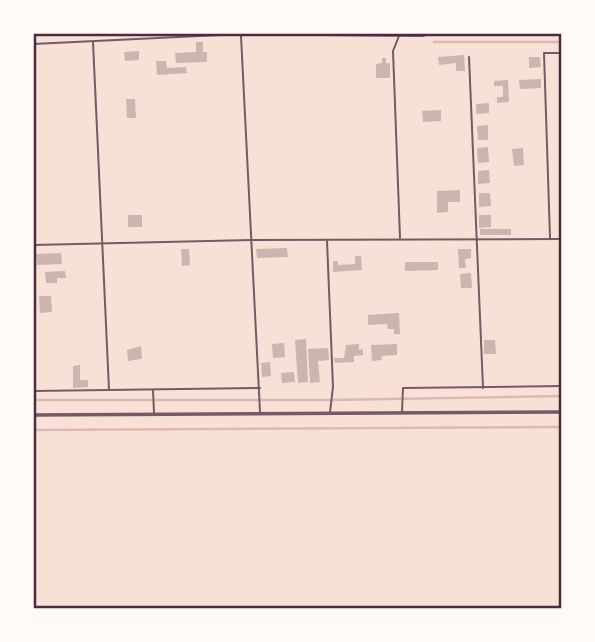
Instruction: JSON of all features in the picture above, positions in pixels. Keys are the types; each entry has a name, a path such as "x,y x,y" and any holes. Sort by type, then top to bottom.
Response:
{"street":[{"path":"33,415 562,412"}],"lane":[{"path":"176,33 176,38"},
{"path":"33,44 241,34 424,36 430,33"},
{"path":"241,34 260,413"},
{"path":"399,36 393,51 400,239"},
{"path":"93,42 109,390"},
{"path":"550,239 544,53 562,53"},
{"path":"468,57 483,388"},
{"path":"33,245 252,240 562,239"},
{"path":"327,240 333,387 330,412"},
{"path":"33,372 34,391 260,388"},
{"path":"402,412 403,388 562,386"},
{"path":"153,389 154,414"}],"building":[{"path":"196,42 203,42 207,62 176,63 175,53 196,52"},
{"path":"139,51 139,60 125,61 124,52"},
{"path":"464,55 465,71 456,71 456,63 439,65 438,57"},
{"path":"529,57 540,57 541,67 529,68"},
{"path":"382,58 386,58 386,63 390,63 390,78 376,78 376,64 382,63"},
{"path":"156,61 166,61 167,68 186,67 187,73 157,75"},
{"path":"541,79 541,88 520,89 519,80"},
{"path":"508,80 509,102 497,103 497,97 503,97 503,86 494,86 494,81"},
{"path":"126,99 135,99 136,118 127,118"},
{"path":"489,103 489,113 476,114 476,104"},
{"path":"441,110 441,121 423,122 422,111"},
{"path":"488,125 488,140 478,140 477,126"},
{"path":"488,147 489,162 478,163 477,148"},
{"path":"523,148 524,165 514,166 512,149"},
{"path":"489,170 490,183 478,184 478,171"},
{"path":"460,190 460,202 448,202 448,212 437,213 437,191"},
{"path":"479,193 490,193 491,206 479,207"},
{"path":"128,215 142,215 142,227 128,227"},
{"path":"479,215 491,215 491,227 479,228"},
{"path":"480,229 511,229 511,235 480,235"},
{"path":"287,248 288,257 257,258 256,249"},
{"path":"181,249 189,249 190,265 182,266"},
{"path":"458,249 471,249 471,258 465,259 466,268 459,268"},
{"path":"61,253 62,264 37,265 36,254"},
{"path":"355,256 361,256 362,270 333,272 333,261 338,261 338,265 355,264"},
{"path":"405,262 438,262 438,270 405,271"},
{"path":"65,271 66,278 57,278 57,283 46,283 45,272"},
{"path":"471,273 472,288 461,288 460,274"},
{"path":"39,296 51,296 52,312 40,313"},
{"path":"399,313 400,334 394,334 394,329 388,329 387,324 368,325 368,315"},
{"path":"306,339 308,382 298,383 295,340"},
{"path":"484,340 495,340 496,354 484,354"},
{"path":"284,343 285,357 273,358 272,344"},
{"path":"359,344 363,355 354,356 354,362 335,363 334,358 344,358 346,345"},
{"path":"397,344 397,355 381,356 382,360 372,361 371,345"},
{"path":"141,346 142,359 128,361 127,350"},
{"path":"328,348 329,360 318,361 320,382 310,383 308,349"},
{"path":"270,362 271,376 262,377 261,363"},
{"path":"80,365 80,380 88,380 88,387 73,388 73,366"},
{"path":"294,372 295,382 282,383 281,373"}],"waterway":[{"path":"434,42 562,42"},
{"path":"33,400 329,400 562,396"},
{"path":"33,430 562,427"}]}
